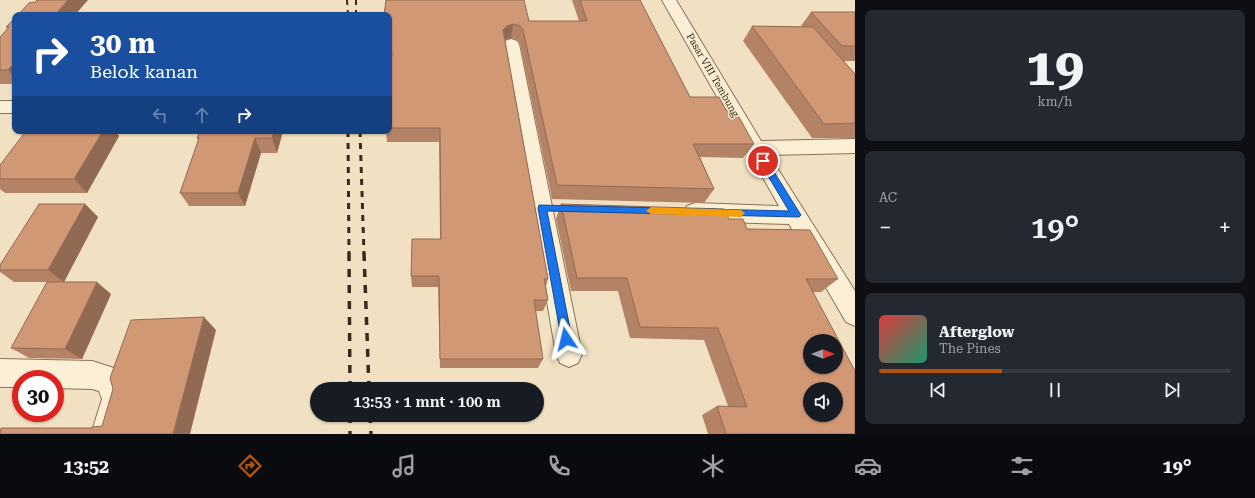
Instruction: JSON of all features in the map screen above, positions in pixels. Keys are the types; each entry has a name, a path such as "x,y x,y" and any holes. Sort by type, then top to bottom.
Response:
{"street":[{"name":"Pasar VIII Tembung","path":"669,0 755,148 855,314"},
{"path":"511,44 550,208 569,354"},
{"path":"0,107 12,107"},
{"path":"755,148 855,146"},
{"path":"677,211 796,215"},
{"path":"0,373 92,375 110,380 116,399 106,434"}],"building":[{"path":"37,0 68,0 58,12 21,12 29,3"},
{"path":"386,0 524,0 529,21 587,21 580,0 640,0 690,97 719,97 726,110 735,110 754,144 693,144 714,189 557,185 523,30 520,26 513,24 507,26 503,30 548,279 544,279 548,300 534,300 543,359 440,359 439,276 411,276 412,239 441,239 440,128 392,128 392,12 384,12"},
{"path":"811,12 855,12 855,46 842,46"},
{"path":"12,21 12,65 8,70 0,70 0,37 9,27 6,27"},
{"path":"752,26 813,27 855,74 855,123 824,124"},
{"path":"24,134 101,134 74,179 0,179 0,165"},
{"path":"199,134 273,134 272,138 255,138 238,193 180,193 199,138 197,138"},
{"path":"39,204 85,204 48,270 0,270 0,265"},
{"path":"561,204 724,209 729,219 743,219 747,229 810,230 838,279 806,279 835,334 803,334 803,374 843,374 843,348 855,371 855,434 726,434 717,406 747,407 718,328 640,327 627,278 577,278"},
{"path":"47,282 97,282 65,349 11,348"},
{"path":"204,317 173,434 0,434 1,428 92,428 102,426 113,389 110,378 131,320"}],"railway":[{"path":"347,0 348,12"},
{"path":"356,0 356,12"},
{"path":"348,134 349,254"},
{"path":"360,134 364,254"},
{"path":"349,253 350,382"},
{"path":"364,253 369,382"},
{"path":"350,422 350,434"},
{"path":"370,422 371,434"}],"slow traffic":[{"path":"651,211 741,213"}],"route":[{"path":"566,339 542,208 796,215 763,161"}]}
